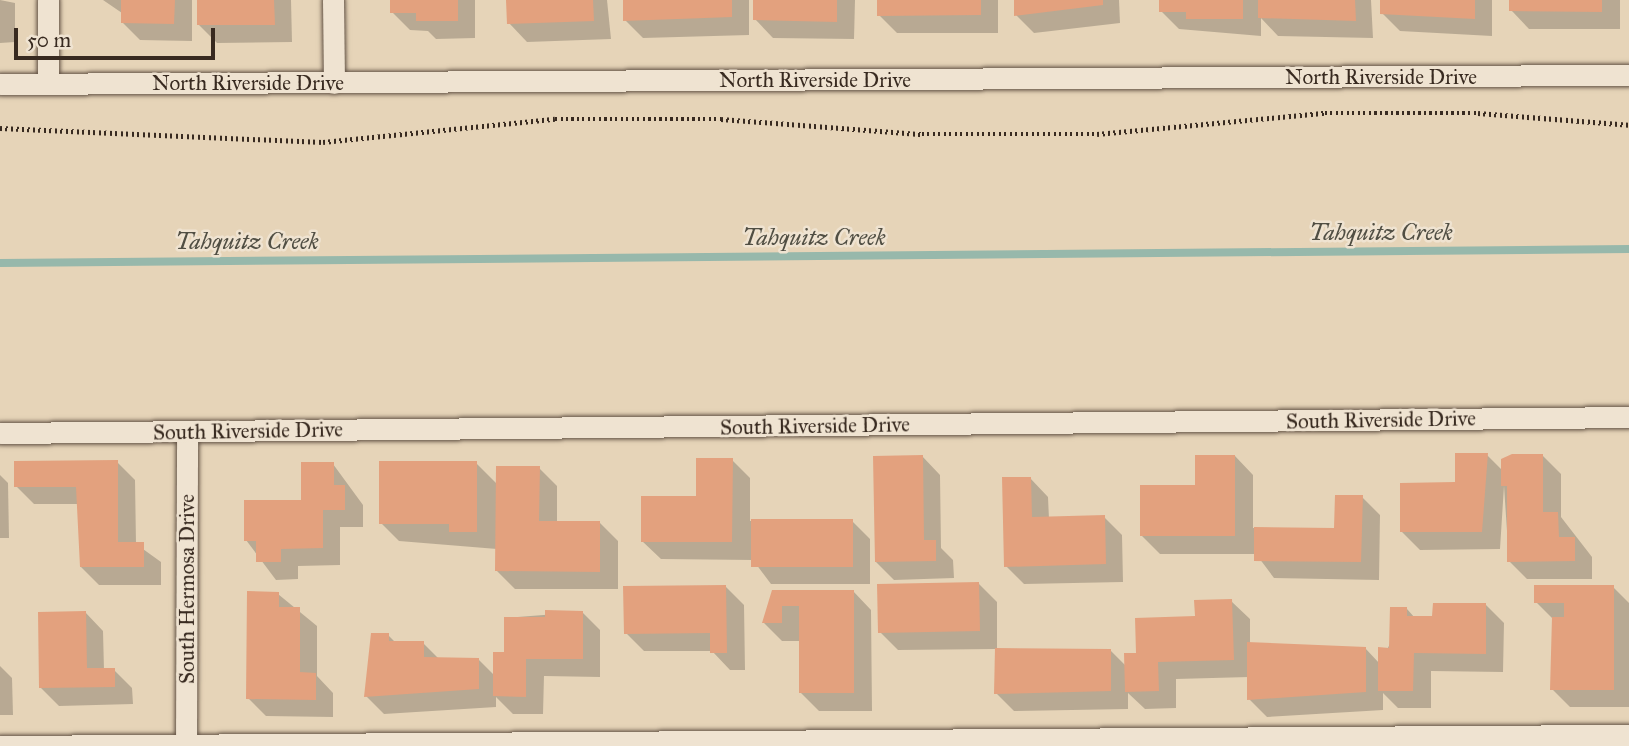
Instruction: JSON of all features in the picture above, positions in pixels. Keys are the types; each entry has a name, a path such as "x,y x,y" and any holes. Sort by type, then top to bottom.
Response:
{"street":[{"path":"48,0 48,83"},
{"path":"333,0 334,83"},
{"name":"North Riverside Drive","path":"0,83 1629,75"},
{"name":"South Riverside Drive","path":"0,433 1629,417"},
{"name":"South Hermosa Drive","path":"186,745 187,432"},
{"path":"0,746 1629,735"}],"path":[{"path":"0,128 323,142 555,119 721,119 922,134 1097,134 1325,113 1478,113 1629,125"}],"building":[{"path":"121,0 175,0 174,24 121,23"},
{"path":"197,0 274,0 275,25 197,25"},
{"path":"390,0 458,0 458,21 416,21 416,13 390,13"},
{"path":"506,0 593,0 594,21 507,24"},
{"path":"623,0 732,0 732,17 623,21"},
{"path":"753,0 837,0 837,22 753,20"},
{"path":"877,0 981,0 981,15 877,16"},
{"path":"1014,0 1103,0 1103,5 1014,16"},
{"path":"1159,0 1243,0 1243,19 1186,19 1186,12 1159,12"},
{"path":"1258,0 1355,0 1356,21 1258,18"},
{"path":"1380,0 1475,0 1475,19 1380,14"},
{"path":"1509,0 1602,0 1602,12 1509,11"},
{"path":"1455,453 1488,453 1482,532 1400,532 1400,483 1455,482"},
{"path":"1512,454 1543,454 1543,512 1558,512 1559,537 1575,537 1575,561 1507,562 1507,486 1501,486 1501,459"},
{"path":"923,455 924,540 936,540 936,561 875,562 873,456"},
{"path":"1195,455 1235,455 1235,536 1140,536 1140,485 1195,485"},
{"path":"696,458 733,458 732,542 641,542 641,496 696,496"},
{"path":"118,460 118,542 144,542 144,567 80,567 76,487 14,487 14,461"},
{"path":"379,461 477,461 477,532 449,532 449,524 379,524"},
{"path":"301,462 334,462 334,485 345,485 345,510 323,510 323,548 281,549 281,562 256,562 256,541 244,541 244,500 301,500"},
{"path":"496,466 540,466 539,521 600,521 600,572 495,571"},
{"path":"1002,477 1031,477 1032,517 1105,515 1106,564 1004,567"},
{"path":"1335,495 1363,495 1361,562 1254,561 1254,527 1334,528"},
{"path":"751,519 853,519 853,567 751,567"},
{"path":"979,582 980,631 878,633 877,584"},
{"path":"726,585 727,653 710,653 710,633 624,634 623,586"},
{"path":"1534,585 1614,585 1614,690 1550,690 1552,617 1564,617 1564,603 1534,603"},
{"path":"772,590 854,590 854,693 799,693 799,606 782,606 782,623 762,623"},
{"path":"247,591 279,592 279,607 300,607 300,672 316,673 316,700 246,699"},
{"path":"1232,599 1234,660 1158,662 1159,691 1125,692 1124,653 1136,653 1135,618 1195,616 1194,600"},
{"path":"1433,603 1486,603 1486,654 1414,653 1413,691 1378,691 1378,647 1389,648 1390,607 1407,607 1407,616 1432,616"},
{"path":"545,610 583,611 583,659 526,659 526,697 493,696 493,652 504,652 504,617 545,617"},
{"path":"86,611 87,668 115,668 115,687 39,688 38,612"},
{"path":"371,633 389,633 389,641 424,641 424,657 479,658 479,689 364,697"},
{"path":"1247,642 1366,647 1366,692 1247,700"},
{"path":"995,648 1111,649 1111,691 994,694"}],"waterway":[{"name":"Tahquitz Creek","path":"0,263 1629,249"}]}
